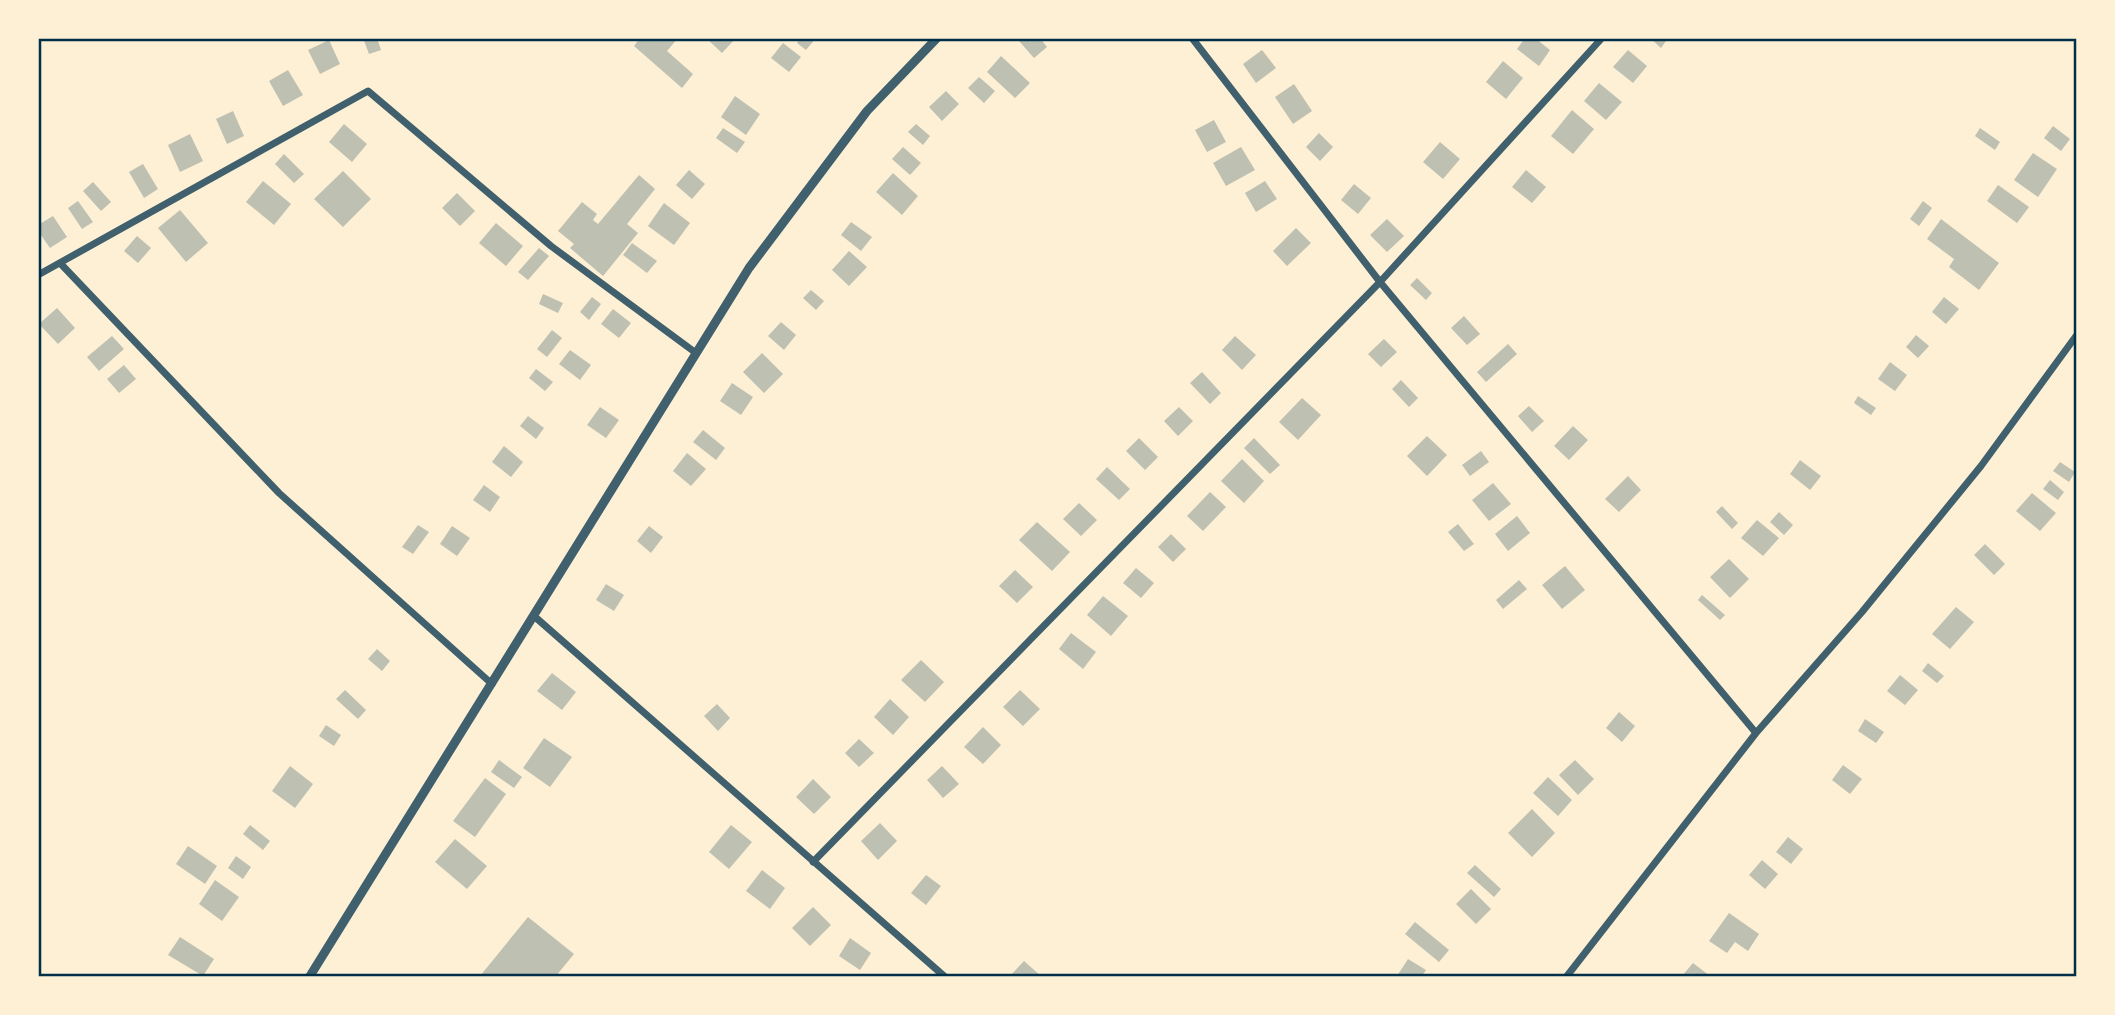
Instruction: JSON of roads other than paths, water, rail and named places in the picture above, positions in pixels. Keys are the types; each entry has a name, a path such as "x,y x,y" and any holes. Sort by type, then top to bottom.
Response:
{"street":[{"path":"310,976 749,268 867,111 937,38"},
{"path":"1192,38 1380,282 1756,733"},
{"path":"813,862 1380,282 1602,38"},
{"path":"38,275 368,91 551,246 696,353"},
{"path":"60,263 279,493 492,684"},
{"path":"1567,976 1756,733 1862,612 1964,487 2077,336"},
{"path":"534,615 944,976"}]}
